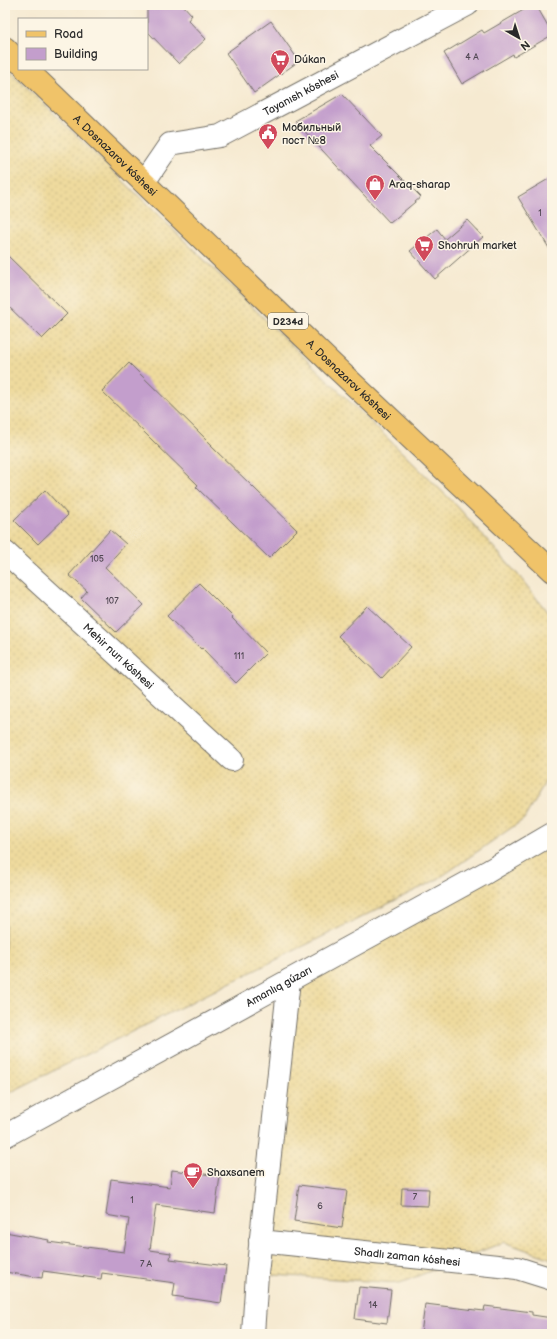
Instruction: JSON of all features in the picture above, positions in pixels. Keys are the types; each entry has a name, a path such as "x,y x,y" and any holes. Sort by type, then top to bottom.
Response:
{"main road":[{"path":"5,48 18,61"},
{"name":"A. Dosnazarov kóshesi","path":"27,70 326,358 552,571"}],"street":[{"name":"Tayanısh kóshesi","path":"144,182 170,144 220,136 467,5"},
{"name":"Mehir nurı kóshesi","path":"5,552 232,760"},
{"name":"Amanlıq gúzarı","path":"5,1136 487,872 552,834"},
{"path":"253,1334 260,1241 289,980"},
{"name":"Shadlı zaman kóshesi","path":"260,1241 517,1268 552,1279"}],"sand":[{"path":"5,66 457,506 519,576 552,618 552,770 524,819 438,879 5,1095"},
{"path":"552,844 552,1259 504,1242 400,1283 257,1274 295,982"}],"building":[{"path":"147,5 183,5 192,15 188,20 206,39 179,64 148,32"},
{"path":"532,5 536,5 552,35 514,57 513,54 462,84 444,53 482,30 484,33"},
{"path":"271,21 299,61 254,93 226,53"},
{"path":"342,94 382,136 370,146 421,197 390,223 295,121"},
{"path":"552,177 552,253 518,197"},
{"path":"467,220 483,237 435,279 410,251 437,229 445,239"},
{"path":"5,253 67,314 42,339 5,303"},
{"path":"129,363 297,530 269,558 196,487 198,485 102,391"},
{"path":"45,490 68,515 38,544 14,520"},
{"path":"110,530 126,544 105,567 144,605 116,632 81,598 87,591 69,575"},
{"path":"199,583 266,653 236,683 202,648 201,649 167,616"},
{"path":"367,606 411,647 382,678 338,636"},
{"path":"172,1170 220,1176 215,1213 156,1205 150,1250 171,1253 170,1259 226,1266 221,1303 173,1296 175,1283 102,1273 101,1279 43,1271 42,1278 5,1272 5,1232 49,1240 48,1242 124,1252 129,1219 106,1215 111,1179 170,1187"},
{"path":"299,1185 347,1191 342,1228 294,1221"},
{"path":"402,1188 429,1189 428,1206 401,1205"},
{"path":"359,1287 391,1290 387,1323 355,1319"},
{"path":"425,1304 484,1311 485,1306 532,1312 532,1315 552,1318 552,1334 421,1334"}],"place":[{"name":"Dúkan","path":"280,76"},
{"name":"Мобильный пост №8","path":"268,150"},
{"name":"Araq-sharap","path":"375,201"},
{"name":"Shohruh market","path":"424,262"},
{"name":"Shaxsanem","path":"193,1189"}]}
